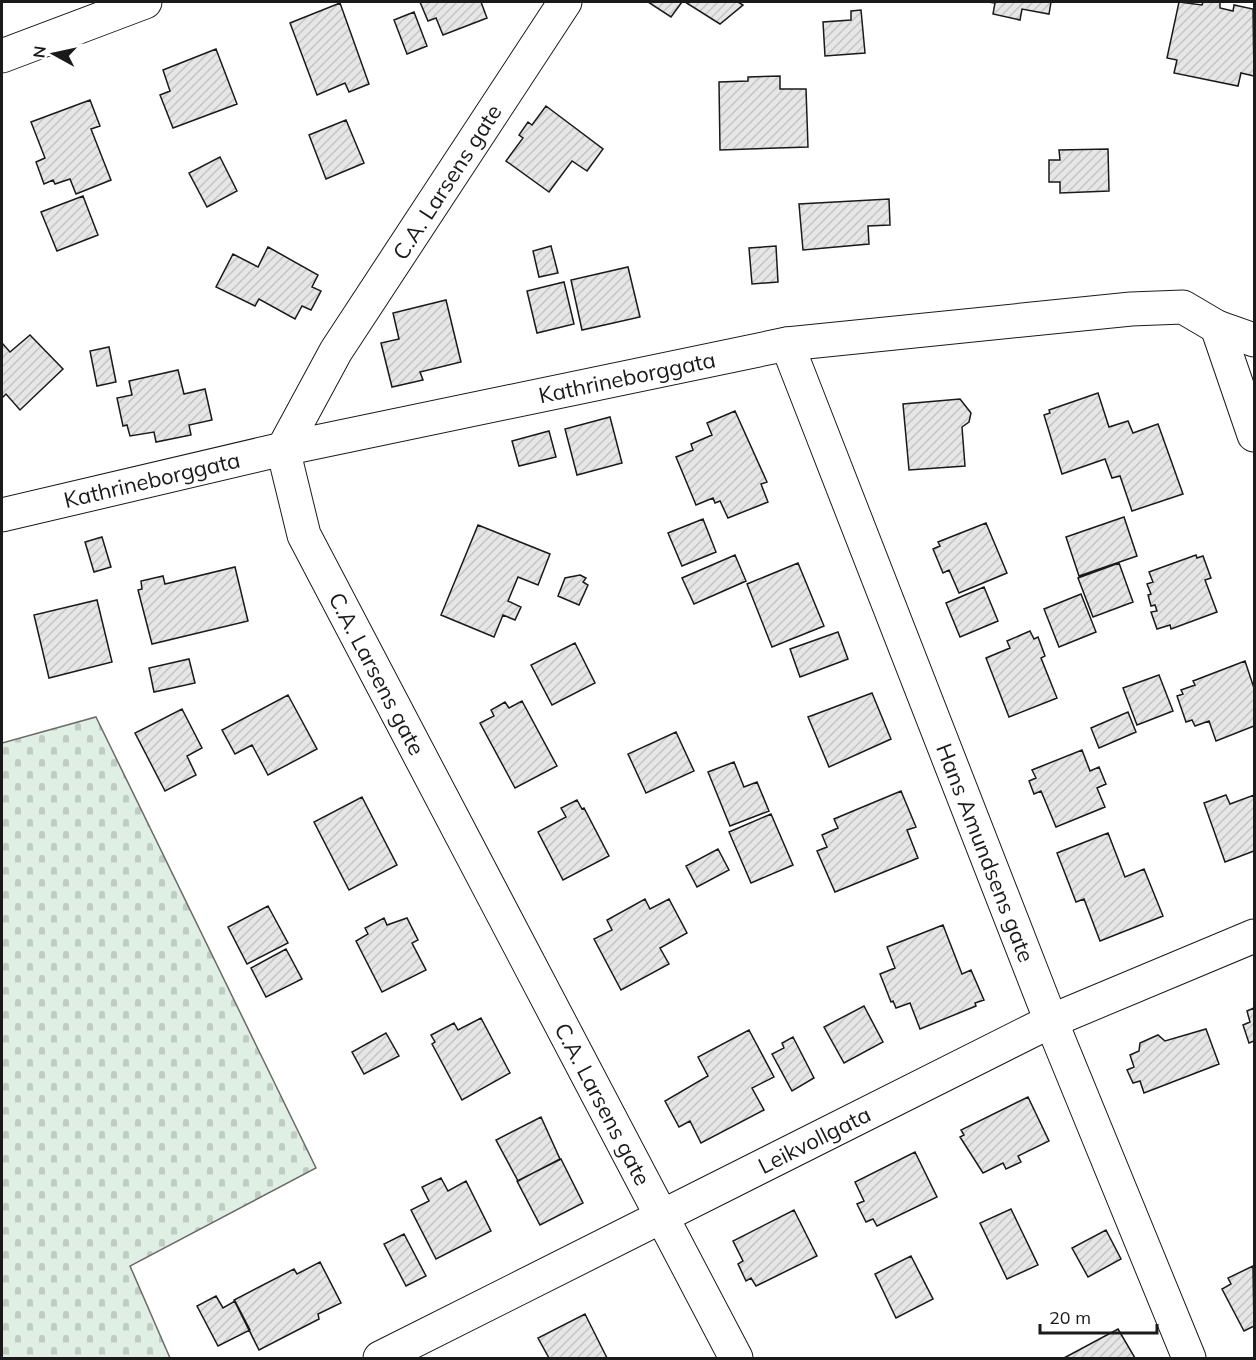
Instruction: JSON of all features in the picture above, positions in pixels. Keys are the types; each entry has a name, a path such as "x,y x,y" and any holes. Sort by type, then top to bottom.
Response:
{"street":[{"path":"2,56 146,2"},
{"name":"C.A. Larsens gate","path":"565,2 336,351 284,449 304,535 664,1217 736,1359"},
{"name":"Kathrineborggata","path":"2,515 284,449 787,344 1131,309 1183,307 1217,327 1254,340"},
{"path":"1217,327 1254,435"},
{"name":"Hans Amundsens gate","path":"787,344 1052,1021 1189,1359"},
{"name":"Leikvollgata","path":"380,1359 1052,1021 1254,936"}],"green space":[{"path":"96,717 316,1168 130,1266 170,1358 2,1358 2,743"}],"building":[{"path":"420,2 481,2 487,18 443,35 436,18 428,21"},
{"path":"648,2 682,2 671,17"},
{"path":"685,2 738,2 743,5 720,24"},
{"path":"988,2 1051,2 1049,14 1022,9 1020,20 993,14 995,3"},
{"path":"1179,2 1202,5 1203,2 1220,2 1220,8 1233,11 1234,5 1253,9 1254,76 1241,73 1238,86 1174,73 1177,60 1167,58"},
{"path":"340,3 369,84 349,92 345,83 317,95 290,23"},
{"path":"861,10 865,53 825,56 823,22 851,20 851,11"},
{"path":"414,12 427,46 407,54 394,20"},
{"path":"216,49 237,104 173,128 160,95 170,91 163,70"},
{"path":"780,76 780,89 806,89 808,147 720,150 719,82 748,81 748,77"},
{"path":"90,100 100,126 91,129 111,180 76,194 70,179 55,184 53,180 44,184 36,162 45,158 31,122"},
{"path":"546,106 603,149 587,171 572,161 549,192 506,161 523,138 519,135 528,122 532,125"},
{"path":"346,120 364,163 326,179 309,135"},
{"path":"1108,149 1109,191 1060,193 1060,182 1049,182 1049,160 1060,160 1059,150"},
{"path":"220,157 237,191 207,207 189,173"},
{"path":"83,196 98,235 57,251 41,212"},
{"path":"889,199 890,225 868,226 869,244 803,250 799,204"},
{"path":"551,246 558,273 539,277 533,251"},
{"path":"776,246 778,282 752,284 749,248"},
{"path":"268,247 318,275 312,287 321,291 311,310 302,306 295,319 259,299 255,306 216,287 233,254 258,267"},
{"path":"628,267 640,317 582,330 571,280"},
{"path":"564,282 574,324 537,333 527,291"},
{"path":"446,300 461,362 420,372 423,380 392,387 381,343 399,339 393,313"},
{"path":"30,335 63,369 20,410 6,394 2,398 2,343 10,352"},
{"path":"109,347 116,382 97,386 90,351"},
{"path":"178,370 184,394 205,389 212,420 189,425 191,435 156,442 154,432 130,436 127,425 123,426 117,398 132,395 129,381"},
{"path":"1098,393 1109,427 1128,421 1133,433 1158,424 1183,494 1132,511 1120,476 1112,478 1105,459 1062,474 1044,415 1050,413 1049,410"},
{"path":"960,399 971,413 969,422 962,427 965,466 909,470 903,404"},
{"path":"735,411 767,482 761,484 768,502 728,518 720,501 715,503 713,498 696,505 676,457 693,450 691,444 712,435 707,423"},
{"path":"610,417 622,463 577,475 565,429"},
{"path":"549,431 556,457 519,466 512,441"},
{"path":"1124,517 1137,556 1079,576 1066,537"},
{"path":"703,519 716,552 682,566 668,533"},
{"path":"986,523 1007,573 959,593 949,570 943,573 933,549 940,546 938,542"},
{"path":"478,525 550,554 538,585 518,577 508,601 521,607 515,620 503,615 494,637 441,615"},
{"path":"102,537 111,567 94,572 85,542"},
{"path":"735,555 746,581 694,604 682,578"},
{"path":"1196,555 1197,558 1203,556 1211,578 1205,580 1217,612 1171,629 1170,625 1157,629 1151,612 1157,611 1155,605 1151,606 1148,595 1151,594 1147,584 1153,582 1149,572"},
{"path":"798,563 824,626 772,647 747,584"},
{"path":"1119,563 1133,602 1093,617 1078,578"},
{"path":"235,567 248,621 152,644 138,590 142,589 141,581 163,576 165,584"},
{"path":"580,575 586,578 583,582 588,585 579,605 558,596 565,578"},
{"path":"984,587 998,621 960,637 946,603"},
{"path":"1081,594 1096,632 1059,647 1044,609"},
{"path":"97,600 112,662 49,678 34,615"},
{"path":"1030,631 1034,639 1038,637 1045,656 1041,658 1057,698 1009,717 986,658 1010,648 1007,641"},
{"path":"838,632 848,659 800,677 790,649"},
{"path":"575,643 595,683 552,705 531,665"},
{"path":"189,659 195,683 154,692 149,668"},
{"path":"1245,661 1254,688 1254,726 1216,741 1209,721 1195,726 1192,720 1186,722 1177,696 1183,694 1181,690 1195,685 1193,681"},
{"path":"1159,675 1173,711 1137,725 1123,688"},
{"path":"872,693 891,739 829,767 808,717"},
{"path":"288,695 317,749 268,775 252,745 235,754 222,730"},
{"path":"522,701 557,766 515,788 480,723 494,716 491,710 505,702 509,708"},
{"path":"182,709 202,748 187,756 196,775 165,791 135,733"},
{"path":"1128,712 1136,732 1099,748 1091,728"},
{"path":"676,732 694,771 646,793 628,754"},
{"path":"1082,750 1090,771 1099,767 1106,784 1097,788 1105,807 1056,827 1041,791 1034,794 1029,781 1036,778 1032,770"},
{"path":"734,762 744,787 757,782 769,811 730,826 708,772"},
{"path":"901,791 916,827 907,830 918,858 835,892 817,851 827,847 822,835 838,828 834,819"},
{"path":"1226,795 1230,804 1254,795 1254,851 1225,862 1204,803"},
{"path":"362,797 397,865 349,890 314,822"},
{"path":"577,800 582,809 584,808 609,856 563,880 538,832 566,817 561,808"},
{"path":"771,814 793,865 751,883 729,832"},
{"path":"1108,833 1125,877 1144,869 1163,916 1100,941 1084,899 1076,902 1057,853"},
{"path":"718,849 729,870 697,887 686,866"},
{"path":"645,899 650,909 669,899 687,933 660,948 669,964 621,990 594,939 612,930 607,920"},
{"path":"268,906 288,943 247,964 228,927"},
{"path":"384,918 387,925 407,918 418,940 412,943 426,970 382,992 356,941 368,934 365,928"},
{"path":"943,925 962,974 971,970 984,1000 975,1003 976,1006 920,1029 910,1003 896,1008 893,1001 891,1002 880,974 895,968 887,947"},
{"path":"286,949 302,979 266,997 251,968"},
{"path":"864,1006 883,1042 844,1063 824,1027"},
{"path":"1254,1008 1254,1041 1249,1043 1243,1025 1250,1022 1247,1011"},
{"path":"481,1018 510,1073 462,1100 432,1044 435,1042 431,1035 454,1023 458,1030"},
{"path":"1206,1029 1219,1064 1144,1093 1140,1081 1133,1083 1127,1070 1134,1067 1130,1055 1139,1051 1140,1043 1158,1035 1165,1041"},
{"path":"749,1030 774,1077 752,1088 764,1110 701,1143 690,1121 679,1127 665,1101 708,1076 698,1057"},
{"path":"386,1033 399,1056 364,1074 352,1052"},
{"path":"793,1037 814,1078 792,1091 772,1054 784,1048 782,1043"},
{"path":"1028,1097 1049,1141 1018,1156 1021,1162 1006,1169 1003,1163 983,1173 960,1137 964,1135 961,1130"},
{"path":"541,1117 560,1159 518,1181 496,1140"},
{"path":"915,1152 937,1197 877,1226 873,1219 866,1222 857,1204 864,1201 855,1182"},
{"path":"561,1159 583,1203 540,1225 517,1181"},
{"path":"441,1178 448,1191 466,1181 491,1231 436,1259 411,1210 429,1201 422,1187"},
{"path":"1011,1209 1038,1265 1007,1279 980,1223"},
{"path":"794,1210 817,1256 756,1286 751,1278 746,1281 738,1264 743,1261 733,1241"},
{"path":"1106,1230 1121,1259 1088,1277 1072,1248"},
{"path":"404,1234 426,1276 406,1286 384,1244"},
{"path":"911,1256 933,1299 896,1318 875,1274"},
{"path":"320,1262 341,1303 318,1314 319,1319 259,1350 234,1300 294,1269 297,1274"},
{"path":"1253,1266 1254,1326 1244,1331 1222,1289 1231,1284 1228,1278"},
{"path":"216,1296 223,1308 235,1301 250,1330 218,1346 197,1306"},
{"path":"585,1314 607,1358 549,1358 538,1338"},
{"path":"1118,1329 1135,1358 1064,1358"}]}
